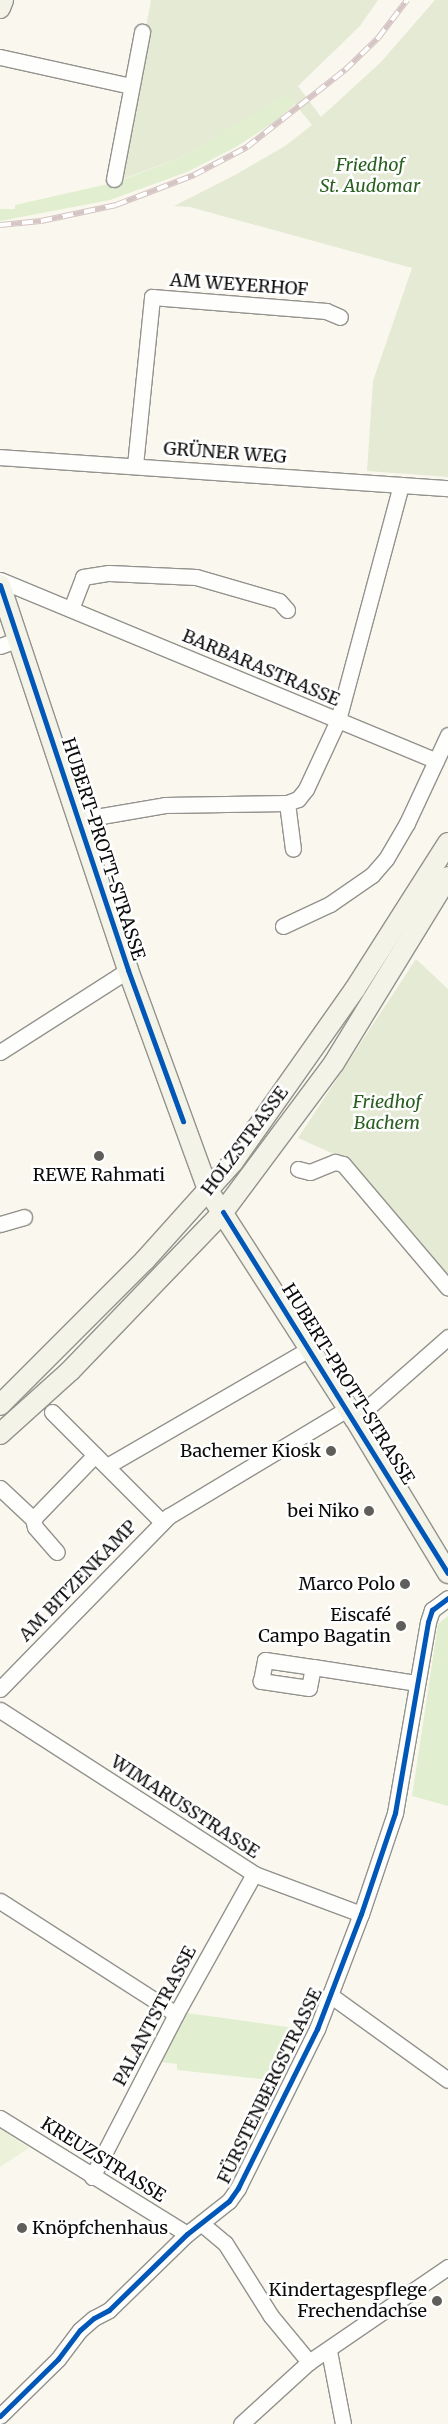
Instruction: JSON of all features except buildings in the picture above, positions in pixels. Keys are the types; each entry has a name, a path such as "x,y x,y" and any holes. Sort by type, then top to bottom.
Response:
{"main road":[{"path":"0,8 3,0"},
{"name":"HUBERT-PROTT-STRASSE","path":"0,585 128,970 209,1192 446,1563"},
{"name":"HOLZSTRASSE","path":"0,1404 209,1192 355,989 448,843"},
{"name":"HOLZSTRASSE","path":"0,1434 70,1370 223,1212 334,1063 448,877"}],"street":[{"path":"114,179 142,32"},
{"path":"0,57 131,86"},
{"name":"AM WEYERHOF","path":"135,465 152,298 326,311 340,317"},
{"name":"GRÜNER WEG","path":"0,457 448,488"},
{"path":"78,820 125,809 187,803 288,802 298,799 306,788 338,720 401,485"},
{"path":"71,609 84,577 109,573 196,577 278,601 287,610"},
{"name":"BARBARASTRASSE","path":"0,580 436,761"},
{"path":"0,646 19,640"},
{"path":"282,926 330,904 372,875 386,859 448,734"},
{"path":"288,802 293,849"},
{"path":"0,1052 128,970"},
{"path":"298,1169 310,1172 335,1162 343,1164 448,1288"},
{"path":"0,1224 24,1217"},
{"name":"AM BITZENKAMP","path":"0,1689 162,1522 351,1414 448,1336"},
{"name":"HUBERT-PROTT-STRASSE","path":"107,1466 309,1348"},
{"name":"AM BITZENKAMP","path":"52,1412 162,1522"},
{"path":"33,1519 95,1455"},
{"name":"AM BITZENKAMP","path":"0,1488 33,1519 35,1527 57,1552"},
{"name":"FÜRSTENBERGSTRASSE","path":"0,2416 58,2359 80,2330 94,2318 110,2310 187,2234 229,2201 238,2188 317,2029 361,1914 395,1813 416,1683 432,1610 448,1598"},
{"path":"313,1667 416,1683"},
{"name":"WIMARUSSTRASSE","path":"0,1710 254,1874 361,1914"},
{"name":"PALANTSTRASSE","path":"92,2177 176,2014 254,1874"},
{"path":"0,1901 176,2014"},
{"path":"330,1995 448,2080"},
{"name":"KREUZSTRASSE","path":"0,2118 92,2177 187,2234"},
{"path":"202,2224 226,2243 271,2316 308,2362"},
{"path":"241,2424 308,2362 329,2350 448,2267"},
{"path":"329,2350 343,2424"}],"green space":[{"name":"Friedhof St. Audomar","path":"151,0 378,0 360,26 298,86 321,117 381,62 435,0 448,0 448,477 367,471 373,381 412,268 190,207 174,206 235,175 285,146 312,125 287,94 180,158 117,181"},
{"path":"287,93 295,104 277,120 236,147 187,172 110,200 0,221 0,209 15,209 15,205 117,182 180,158"},
{"name":"Friedhof Bachem","path":"416,959 448,989 448,1280 345,1159 298,1138"},
{"path":"448,1616 448,1806 412,1796 438,1624"},
{"path":"187,2013 302,2029 279,2081 177,2070 177,2064 161,2062"},
{"path":"0,2128 29,2148 0,2167"}],"railway":[{"path":"0,225 41,221 116,205 194,175 247,147 345,70 378,38 407,0"}],"cycle path":[{"path":"0,585 128,970 183,1121"},
{"path":"223,1212 448,1573"},
{"path":"0,2416 58,2359 80,2330 94,2318 109,2310 187,2234 229,2201 238,2188 317,2029 361,1914 395,1813 428,1622 432,1610 448,1598"}],"place":[{"name":"REWE Rahmati","path":"99,1156"},
{"name":"Bachemer Kiosk","path":"331,1451"},
{"name":"bei Niko","path":"369,1511"},
{"name":"Marco Polo","path":"405,1584"},
{"name":"Eiscafé Campo Bagatin","path":"401,1626"},
{"name":"Knöpfchenhaus","path":"22,2228"},
{"name":"Kindertagespflege Frechendachse","path":"437,2301"}]}
